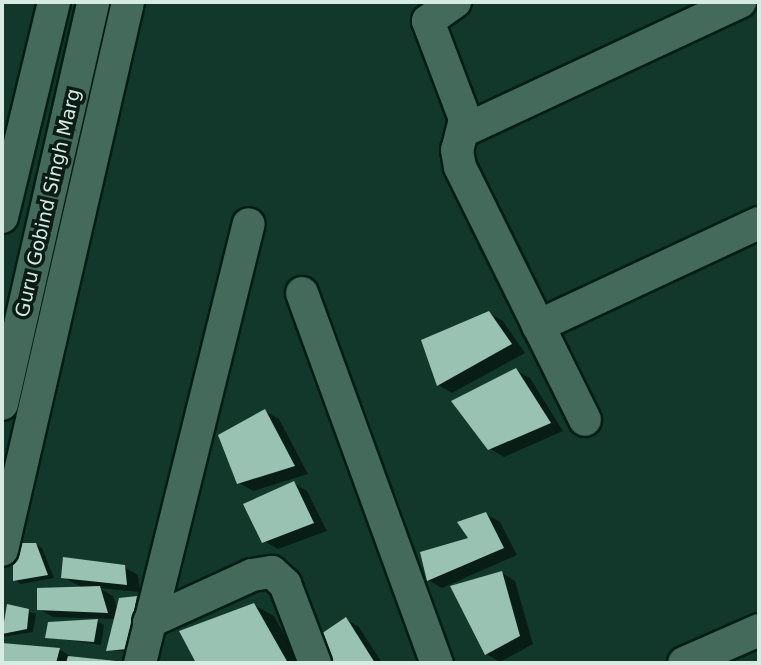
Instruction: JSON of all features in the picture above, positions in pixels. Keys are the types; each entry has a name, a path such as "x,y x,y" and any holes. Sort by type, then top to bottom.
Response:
{"street":[{"path":"2,217 54,2"},
{"name":"Guru Gobind Singh Marg","path":"2,404 93,2"},
{"path":"2,550 128,2"},
{"path":"455,2 428,22 462,107 463,131 457,150 460,167 585,420"},
{"path":"463,131 740,2"},
{"path":"538,326 759,223"},
{"path":"139,663 249,224"},
{"path":"302,293 436,663"},
{"path":"149,622 253,575 272,572 285,584 315,663"},
{"path":"684,663 759,630"}],"building":[{"path":"489,311 512,344 437,386 421,340"},
{"path":"516,368 551,423 488,450 451,401"},
{"path":"265,409 295,466 237,484 218,435"},
{"path":"294,481 314,523 262,543 243,504"},
{"path":"486,512 504,548 427,581 420,552 468,538 457,522"},
{"path":"13,543 36,543 48,575 13,581"},
{"path":"63,557 125,565 127,585 61,578"},
{"path":"502,571 520,636 485,655 450,586"},
{"path":"100,586 108,613 37,610 37,588"},
{"path":"137,596 127,649 106,651 119,598"},
{"path":"254,603 288,663 196,663 179,631"},
{"path":"7,604 29,609 27,629 2,634"},
{"path":"346,617 375,663 330,663 321,634"},
{"path":"98,619 94,642 45,638 48,622"},
{"path":"2,643 60,648 56,663 2,663"},
{"path":"68,656 116,661 116,663 66,663"}]}
